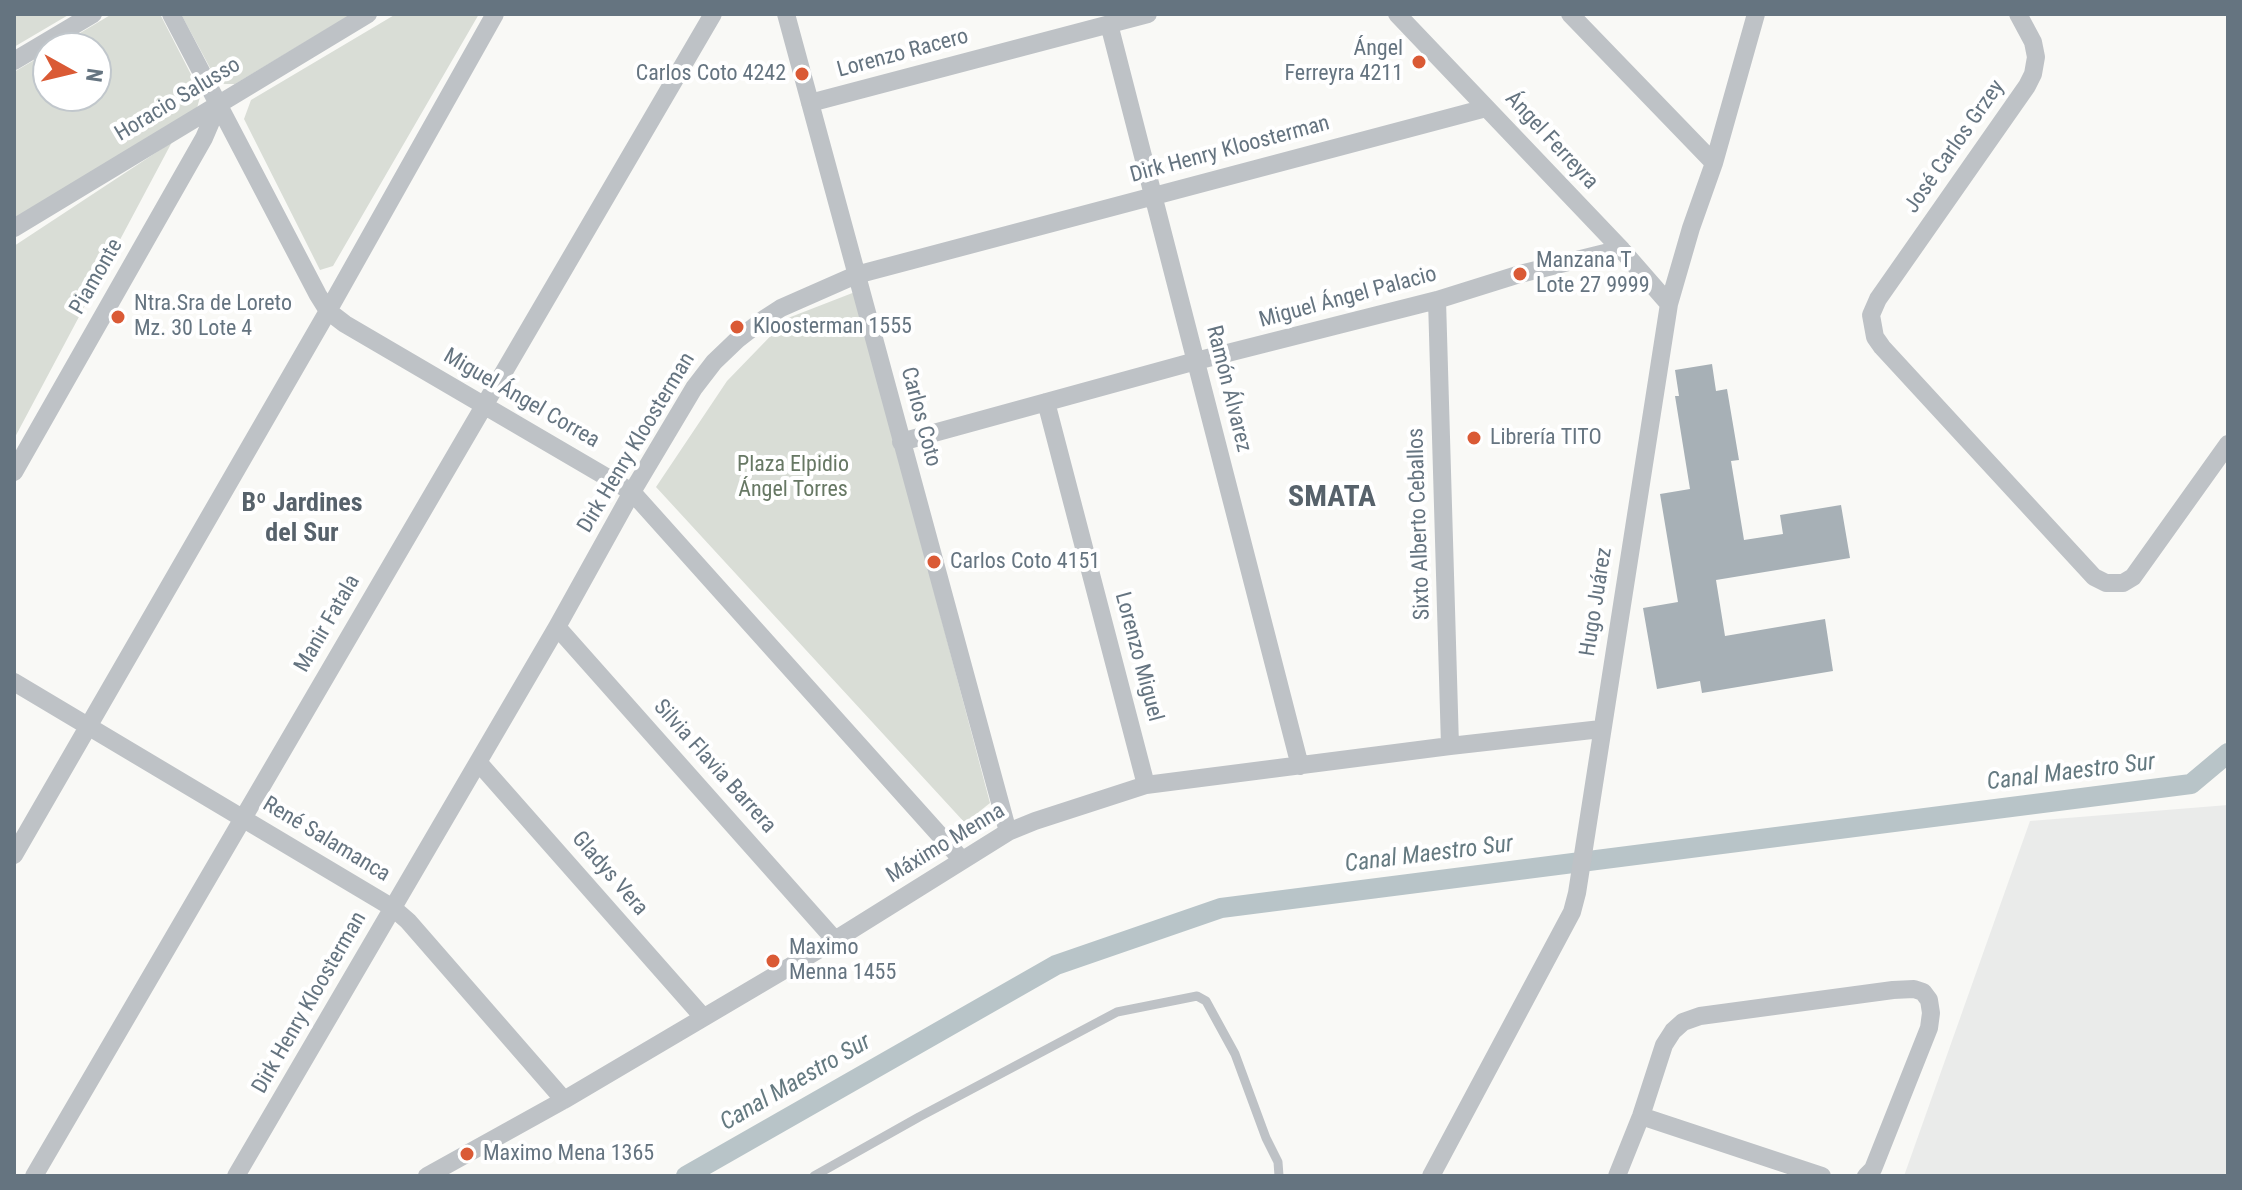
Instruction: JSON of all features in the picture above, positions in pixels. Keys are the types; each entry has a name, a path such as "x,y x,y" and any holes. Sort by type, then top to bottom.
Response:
{"street":[{"path":"14,61 93,14"},
{"name":"Miguel Ángel Correa","path":"171,14 328,311 345,324 632,492 962,860"},
{"name":"Horacio Salusso","path":"14,228 368,14"},
{"path":"14,855 328,311 495,14"},
{"name":"Manir Fatala","path":"34,1176 713,14"},
{"name":"Carlos Coto","path":"786,14 1008,832"},
{"name":"Lorenzo Racero","path":"810,103 1148,14"},
{"name":"Ángel Ferreyra","path":"1397,14 1621,249 1669,304"},
{"path":"1570,14 1714,163"},
{"name":"Hugo Juárez","path":"1431,1176 1572,912 1585,848 1669,304 1714,163 1756,14"},
{"name":"José Carlos Grzey","path":"2018,14 2033,42 2036,57 2033,74 1878,299 1871,315 1875,337 2094,577 2113,584 2133,577 2228,444"},
{"name":"Ramón Álvarez","path":"1109,24 1300,766"},
{"name":"Piamonte","path":"14,472 204,138 219,103"},
{"name":"Dirk Henry Kloosterman","path":"236,1176 694,388 714,362 764,319 813,292 856,275 1486,108"},
{"name":"Miguel Ángel Palacio","path":"901,442 1621,249"},
{"name":"Sixto Alberto Ceballos","path":"1437,300 1450,746"},
{"name":"Lorenzo Miguel","path":"1046,402 1146,785"},
{"name":"Silvia Flavia Barrera","path":"557,627 835,940"},
{"name":"René Salamanca","path":"14,682 393,908 408,921 564,1100"},
{"name":"Máximo Menna","path":"427,1176 564,1100 835,940 1008,832 1035,821 1146,785 1601,729"},
{"name":"Gladys Vera","path":"478,762 703,1017"},
{"path":"1617,1176 1664,1045 1683,1022 1700,1016 1914,989 1923,992 1929,1000 1929,1028 1873,1169 1866,1176"},
{"path":"1641,1116 1822,1176"}],"lane":[{"path":"814,1176 1117,1012 1197,996 1206,1001 1235,1054 1278,1162 1279,1176"}],"shaded area":[{"path":"2228,805 2228,1176 1904,1176 2030,821"}],"green space":[{"path":"14,14 70,14 39,32 32,32 32,36 14,47"},
{"path":"112,14 160,14 199,90 197,108 14,219 14,72 32,61 32,112 112,112 112,32 82,32"},
{"path":"181,14 352,14 235,84 224,84 216,79"},
{"path":"396,14 479,14 333,266 320,270 244,119 251,100"},
{"path":"172,142 14,439 14,246"},
{"name":"Plaza Elpidio Ángel Torres","path":"855,292 990,803 965,823 656,487 727,381 788,318"}],"building":[{"path":"1712,364 1716,391 1727,389 1739,460 1731,461 1744,540 1783,534 1780,515 1841,505 1850,558 1716,580 1725,636 1825,619 1833,671 1702,693 1700,681 1657,689 1643,608 1678,602 1660,494 1690,489 1675,396 1679,396 1675,370"}],"waterway":[{"name":"Canal Maestro Sur","path":"686,1176 1056,965 1221,908 2191,784 2228,753"}],"place":[{"name":"Ángel Ferreyra 4211","path":"1419,62"},
{"name":"Carlos Coto 4242","path":"802,74"},
{"name":"Manzana T Lote 27 9999","path":"1520,274"},
{"name":"Ntra.Sra de Loreto Mz. 30 Lote 4","path":"118,317"},
{"name":"Kloosterman 1555","path":"737,327"},
{"name":"Librería TITO","path":"1474,438"},
{"name":"Carlos Coto 4151","path":"934,562"},
{"name":"Maximo Menna 1455","path":"773,961"},
{"name":"Maximo Mena 1365","path":"467,1154"}],"district":[{"name":"SMATA","path":"1332,498"},
{"name":"Bº Jardines del Sur","path":"302,519"}]}
